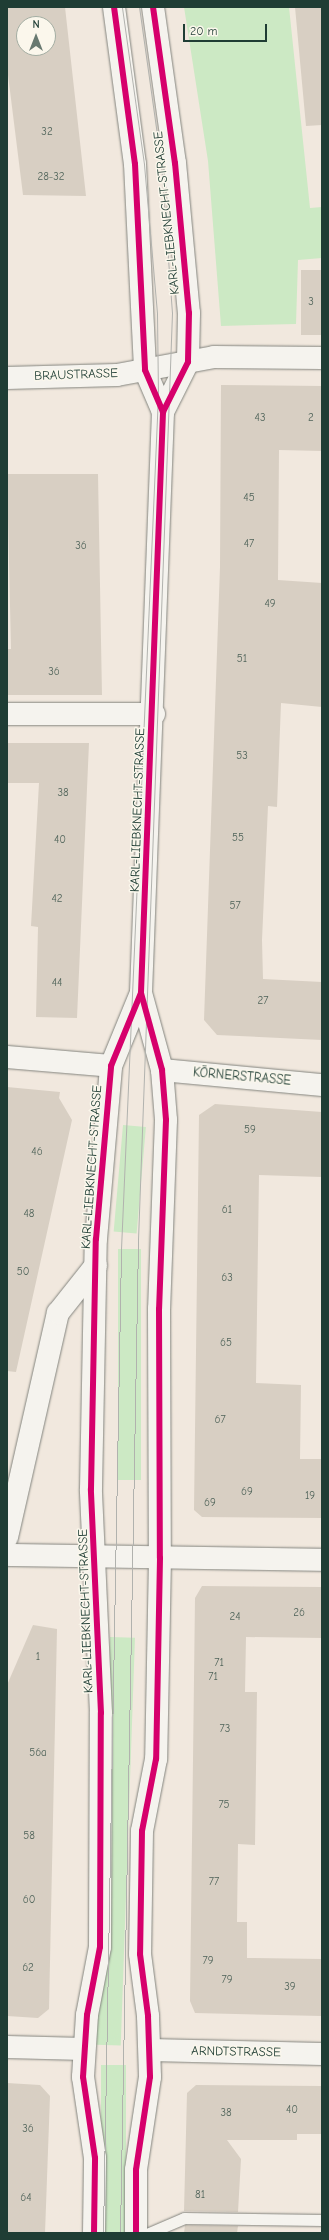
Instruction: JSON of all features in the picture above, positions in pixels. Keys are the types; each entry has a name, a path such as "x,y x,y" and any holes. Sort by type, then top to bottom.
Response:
{"main road":[{"name":"KARL-LIEBKNECHT-STRASSE","path":"114,7 135,164 145,370 164,412"},
{"name":"KARL-LIEBKNECHT-STRASSE","path":"136,2233 136,2170 150,2077 150,2050 140,1954 142,1831 156,1759 160,1558 158,1309 166,1120 162,1070 142,994 154,714 164,412 188,362 189,313 175,163 153,7"},
{"path":"145,370 214,357 322,358"},
{"name":"BRAUSTRASSE","path":"7,378 117,375 145,370"},
{"path":"7,714 154,714"},
{"name":"KARL-LIEBKNECHT-STRASSE","path":"94,2233 95,2158 83,2077 84,2049 100,1947 101,1713 91,1489 96,1265 105,1066 142,994"},
{"path":"7,1057 105,1066"},
{"name":"KÖRNERSTRASSE","path":"162,1070 322,1084"},
{"name":"KARL-LIEBKNECHT-STRASSE","path":"7,1537 58,1312 96,1265"},
{"path":"7,1555 322,1560"},
{"path":"7,2047 84,2049"},
{"name":"ARNDTSTRASSE","path":"150,2050 322,2054"}],"lane":[{"path":"149,2233 184,2218 322,2220"}],"green space":[{"path":"184,7 289,7 310,208 322,207 322,258 298,260 296,324 221,326 208,161"},
{"path":"123,1125 146,1127 137,1234 114,1232"},
{"path":"118,1249 141,1249 141,1480 118,1480"},
{"path":"110,1637 135,1638 121,2046 96,2045"},
{"path":"101,2065 126,2065 126,2233 101,2233"}],"building":[{"path":"7,7 65,7 86,196 23,195 7,67"},
{"path":"295,7 322,7 322,125 306,126"},
{"path":"301,270 322,270 322,335 301,335"},
{"path":"221,385 322,386 322,451 279,450 278,580 322,583 322,707 281,703 277,807 268,806 262,940 263,979 322,982 322,1040 217,1035 204,1020 220,567"},
{"path":"7,474 98,474 102,695 7,695 7,649 11,649"},
{"path":"7,743 89,743 77,1018 36,1017 38,927 31,926 39,783 7,783"},
{"path":"7,1087 60,1092 59,1098 72,1120 16,1372 7,1371"},
{"path":"215,1104 322,1112 322,1177 259,1175 256,1383 301,1385 300,1459 322,1459 322,1518 202,1517 194,1510 199,1115"},
{"path":"202,1586 322,1587 322,1638 246,1637 245,1692 257,1692 255,1845 238,1844 237,1922 247,1922 247,1958 322,1959 322,2016 195,2013 190,2001 195,1598"},
{"path":"33,1625 57,1629 49,2009 38,2018 7,2016 7,1685"},
{"path":"7,2083 40,2085 50,2096 45,2233 7,2233"},
{"path":"196,2085 322,2086 322,2134 297,2134 297,2140 227,2140 241,2159 238,2212 184,2211 187,2093"},
{"path":"185,2225 238,2226 237,2233 184,2233"}],"tram line":[{"path":"103,2233 121,1249 158,396 157,313 144,164 122,7"},
{"path":"120,2233 138,1240 172,313 161,163 139,7"}],"cycle path":[{"path":"114,7 135,164 145,370 163,412 141,993 162,1070 166,1120 159,1309 160,1558 156,1759 142,1831 140,1954 148,2016 150,2077 136,2170 136,2233"},
{"path":"153,7 175,163 189,313 188,362 163,412"},
{"path":"94,2233 95,2158 83,2077 87,2015 100,1947 101,1713 91,1489 96,1239 111,1066 141,993"}]}
